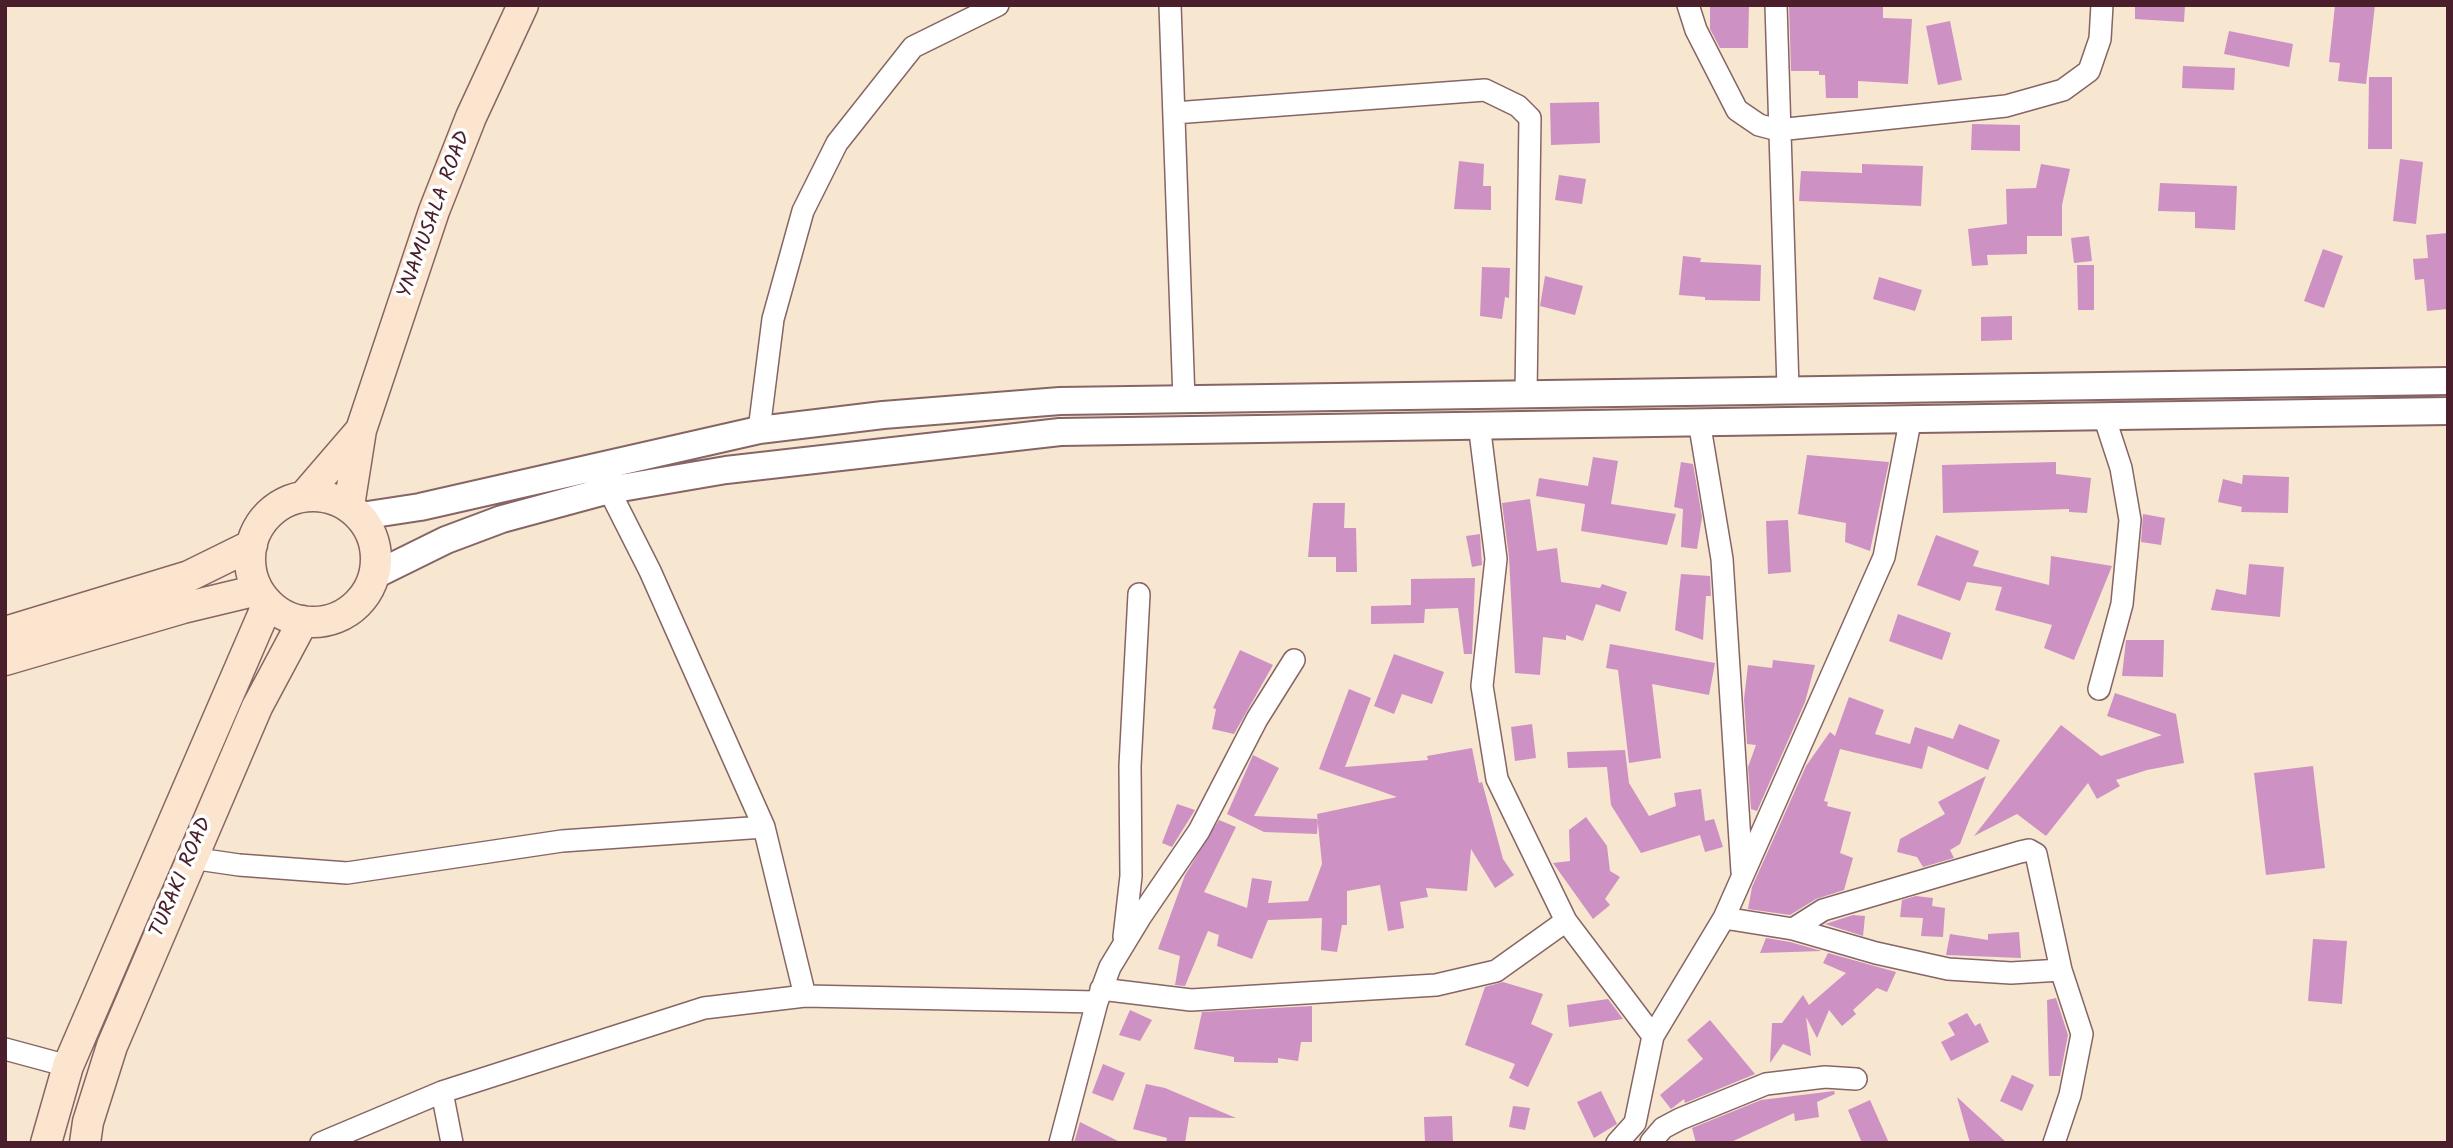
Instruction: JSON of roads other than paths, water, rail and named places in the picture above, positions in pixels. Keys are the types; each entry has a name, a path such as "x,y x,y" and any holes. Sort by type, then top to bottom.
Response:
{"main road":[{"name":"YNAMUSALA ROAD","path":"361,429 434,211 471,117 523,5"},
{"path":"305,495 361,429"},
{"path":"355,511 361,429"},
{"path":"305,495 321,495 355,511 375,544 375,575 364,596 348,612 318,622 284,615 263,596 252,576 251,545 261,524 276,507 305,495"},
{"path":"5,632 189,576 251,545"},
{"path":"5,660 183,608 263,596"},
{"path":"46,1143 68,1066 263,596"},
{"name":"TURAKI ROAD","path":"85,1143 88,1122 112,1046 257,707 303,621"}],"street":[{"path":"759,430 773,319 803,211 837,143 913,47 998,5"},
{"path":"1170,5 1185,400"},
{"path":"1688,5 1696,30 1737,110 1759,125 1778,130 2006,106 2063,90 2089,71 2100,39 2102,5"},
{"path":"1776,5 1788,388"},
{"path":"1174,113 1485,90 1518,106 1530,118 1526,394"},
{"path":"355,511 420,507 759,430 883,415 1060,401 1788,388 2448,381"},
{"path":"375,575 479,527 609,490 726,470 1060,432 1699,421 1910,422 2448,411"},
{"path":"2099,689 2122,604 2130,520 2120,467 2104,416"},
{"path":"1699,421 1721,559 1743,874"},
{"path":"1617,1143 1635,1133 1653,1036 1724,918 1787,783 1884,557 1910,422"},
{"path":"1479,424 1496,559 1482,686 1497,779 1566,921 1653,1036"},
{"path":"609,490 650,571 764,827 805,996"},
{"path":"1122,946 1131,876 1129,766 1139,594"},
{"path":"1060,1143 1099,996 1122,946 1199,831 1257,719 1294,660"},
{"path":"191,858 239,865 347,873 562,841 764,827"},
{"path":"1793,929 1822,910 2029,850 2036,854 2061,970 2082,1034 2070,1095 2054,1143"},
{"path":"1724,918 1793,929 1876,953 1948,969 2011,973 2061,970"},
{"path":"321,1143 442,1093 704,1008 805,996 1099,996 1191,1000 1436,985 1496,971 1566,921"},
{"path":"5,1049 68,1066"},
{"path":"1651,1143 1663,1128 1680,1119 1766,1084 1825,1077 1856,1079"},
{"path":"442,1093 453,1143"}]}
